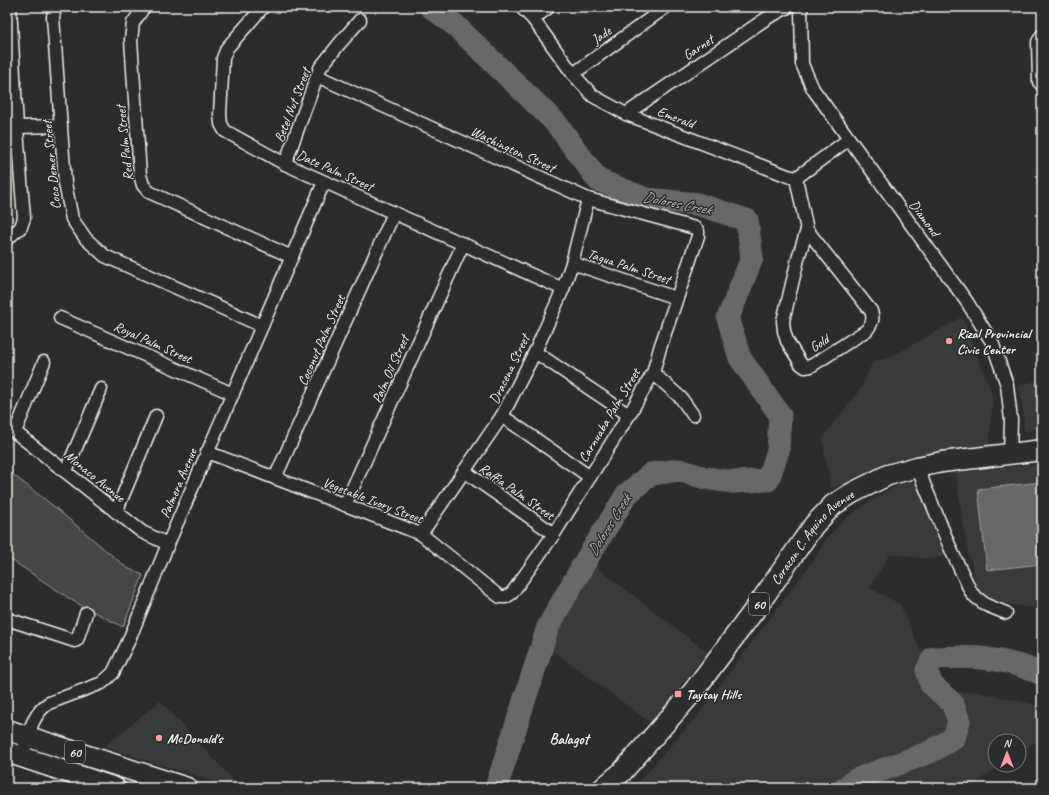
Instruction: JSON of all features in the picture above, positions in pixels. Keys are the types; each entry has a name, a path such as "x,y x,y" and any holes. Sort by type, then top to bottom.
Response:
{"main road":[{"name":"Corazon C. Aquino Avenue","path":"603,788 622,772 692,693 734,638 814,525 833,505 852,493 888,475 917,467 1042,450"},
{"name":"60","path":"7,730 188,788"},
{"name":"60","path":"14,754 115,788"}],"street":[{"path":"7,239 21,227 24,218 10,7"},
{"name":"Coco Demer Street","path":"55,7 53,17 64,183 72,219 86,239 105,256 262,326"},
{"name":"Red Palm Street","path":"144,7 132,23 131,40 140,176 143,185 149,192 292,257"},
{"name":"Date Palm Street","path":"263,7 227,48 222,58 221,124 225,131 286,164 324,182 563,289"},
{"name":"Emerald","path":"521,7 532,19 573,74 593,96 626,114 796,178"},
{"path":"532,19 549,7"},
{"name":"Jade","path":"573,74 666,7"},
{"name":"Garnet","path":"626,114 767,18 788,7"},
{"name":"Diamond","path":"802,7 802,64 813,89 967,302 992,342 1007,385 1011,420 1010,455"},
{"name":"Betel Nut Street","path":"286,164 320,68 360,20"},
{"path":"1042,35 1038,42 1039,82 1042,86"},
{"name":"Washington Street","path":"317,76 588,199 695,228 698,231 698,236"},
{"path":"18,127 61,126"},
{"path":"796,178 849,139"},
{"name":"Gold","path":"796,178 807,230 871,311 873,317 871,325 867,330 811,366 805,367 801,364 787,341 783,321 799,255 807,230"},
{"name":"Palmera Avenue","path":"14,754 28,737 36,714 42,708 49,703 102,683 113,673 129,640 207,452 324,182"},
{"name":"Dracena Street","path":"421,534 502,416 535,352 563,289 572,263 588,199"},
{"name":"Coconut Palm Street","path":"275,478 394,214"},
{"name":"Carnuaba Palm Street","path":"512,593 554,534 629,415 653,373 676,298 698,236"},
{"name":"Palm Oil Street","path":"345,505 463,244"},
{"name":"Tagua Palm Street","path":"572,263 676,298"},
{"name":"Royal Palm Street","path":"60,318 233,394"},
{"path":"535,352 629,415"},
{"path":"11,428 44,362"},
{"path":"653,373 681,398 692,415"},
{"path":"66,472 101,389"},
{"path":"116,512 156,416"},
{"path":"502,416 590,477"},
{"name":"Monaco Avenue","path":"11,428 142,532 168,544"},
{"name":"Vegetable Ivory Street","path":"207,452 421,534 500,597 506,597 512,593"},
{"path":"917,467 952,552 972,594 986,605 1006,613"},
{"name":"Raffia Palm Street","path":"464,472 554,534"},
{"path":"7,619 73,641 78,640 86,613"}],"shaded area":[{"path":"962,317 993,397 989,447 905,457 868,471 831,489 822,438 861,388 873,361 889,358"},
{"path":"1042,380 1042,428 1024,432 1023,409 1019,385"},
{"path":"1042,464 1042,610 979,599 966,542 955,472"},
{"path":"7,470 52,505 127,568 143,575 123,627 73,601 7,557"},
{"path":"920,479 949,554 933,559 890,554 870,588 900,604 921,651 930,695 973,691 1042,706 1042,738 1027,748 1027,733 987,733 987,773 990,773 968,788 633,788 697,716 815,558 827,538 845,519 869,502 898,485"},
{"path":"1042,482 1042,564 987,570 978,489"},
{"path":"591,563 707,652 651,723 550,649 560,619"},
{"path":"160,701 241,788 236,788 104,747"}],"waterway":[{"name":"Dolores Creek","path":"431,7 455,25 556,123 598,180 646,199 697,204 747,220 752,258 728,318 740,358 780,415 778,451 768,480 733,482 705,478 679,470 651,474 627,494 586,560 548,627 496,788"},
{"name":"Dolores Creek","path":"845,788 855,780 930,752 954,738 959,721 952,703 931,684 927,670 933,658 962,657 988,659 1014,664 1042,674"}],"place":[{"name":"Rizal Provincial Civic Center","path":"949,341"},
{"name":"Taytay Hills","path":"678,694"},
{"name":"McDonald's","path":"159,738"}],"district":[{"name":"Balagot","path":"569,739"}]}
